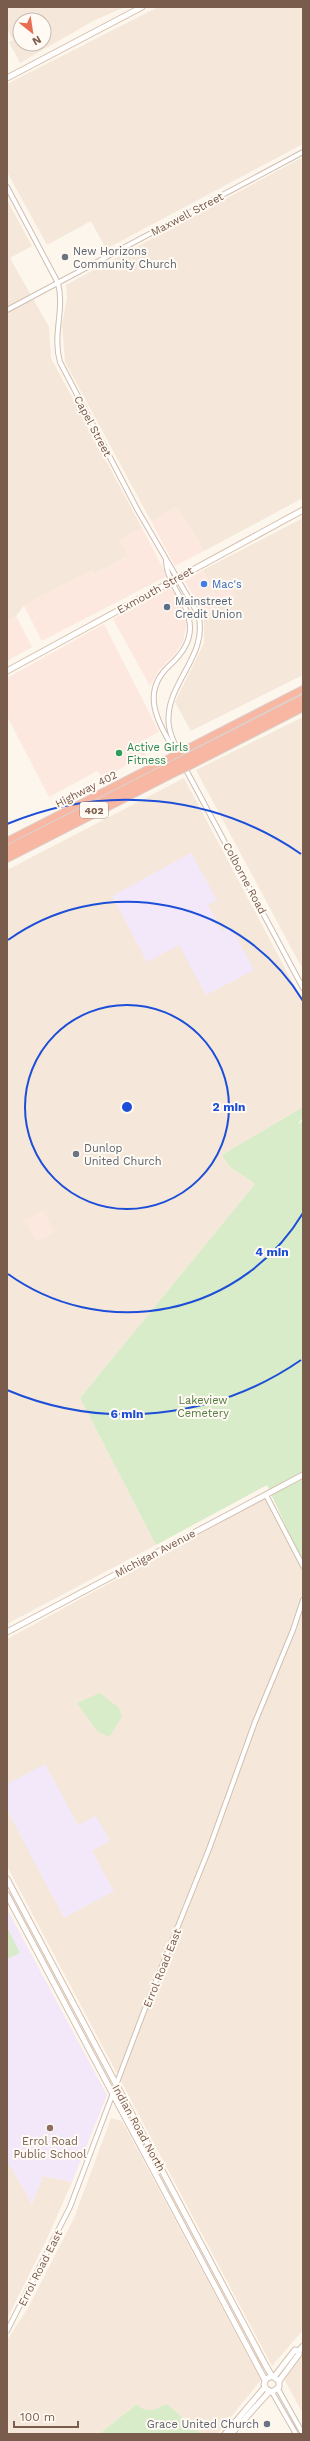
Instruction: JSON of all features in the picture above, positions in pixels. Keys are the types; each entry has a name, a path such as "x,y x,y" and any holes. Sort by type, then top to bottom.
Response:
{"highway":[{"name":"Highway 402","path":"7,841 303,689"},
{"path":"190,761 303,698"},
{"name":"Highway 402","path":"7,855 303,703"},
{"path":"190,761 303,708"},
{"path":"7,850 177,767"},
{"path":"7,859 177,767"}],"main road":[{"path":"7,78 142,7"},
{"name":"Exmouth Street","path":"7,671 303,510"},
{"name":"Michigan Avenue","path":"7,1632 303,1475"},
{"name":"Indian Road North","path":"7,1879 116,2086 273,2376 279,2381"},
{"name":"Indian Road North","path":"7,1895 112,2095 265,2380 265,2387"},
{"path":"265,2380 273,2376 295,2350 299,2350 303,2346"},
{"path":"231,2434 271,2392 278,2389 279,2381 299,2354 299,2350"},
{"path":"225,2434 265,2387 271,2392"}],"street":[{"name":"Maxwell Street","path":"7,310 303,152"},
{"path":"7,186 58,283"},
{"name":"Capel Street","path":"58,283 60,294 56,348 60,362 166,560 172,565 198,614 200,633 195,654 171,697 168,714"},
{"name":"Capel Street","path":"154,693 160,676 185,648 190,632 188,612 166,568 166,560"},
{"name":"Colborne Road","path":"154,693 154,709 158,720 186,769 303,988"},
{"name":"Colborne Road","path":"168,714 170,731 186,769"},
{"path":"266,1495 303,1566"},
{"name":"Errol Road East","path":"7,2331 70,2206 112,2095 210,1849 255,1722 293,1630 303,1600"},
{"path":"278,2389 303,2434"},
{"path":"271,2392 296,2434"}],"shaded area":[{"path":"7,7 125,7 95,20 52,45 52,12 12,12 12,38 7,29"},
{"path":"158,7 303,7 303,144 106,249 91,221 47,245 7,172 7,84"},
{"path":"12,40 12,48 9,42"},
{"path":"14,52 39,52 20,63"},
{"path":"303,157 303,498 204,551 177,507 151,521 65,362 62,325 67,298 66,285"},
{"path":"7,200 32,246 10,258 49,327 51,358 142,528 120,540 128,556 94,574 92,570 24,606 16,616 7,620"},
{"path":"177,507 204,551 175,566 151,521"},
{"path":"303,518 303,675 191,731 175,702 204,643 204,615 236,597 215,592 203,570"},
{"path":"142,528 167,576 42,641 24,606 92,570 94,574 128,556 119,540"},
{"path":"203,570 215,592 229,584 236,597 204,615 185,581"},
{"path":"170,588 178,596 187,621 183,642 175,654 159,670 150,686 113,619"},
{"path":"16,616 32,647 7,661 7,620"},
{"path":"104,624 159,732 140,742 146,755 103,778 97,771 49,797 7,716 7,678"},
{"path":"303,717 303,970 196,770"},
{"path":"184,778 303,1002 303,1107 222,1155 229,1166 255,1184 80,1398 156,1545 7,1624 7,870"},
{"path":"191,853 217,900 208,905 222,931 231,927 254,970 206,995 179,945 147,962 112,896"},
{"path":"43,1210 55,1232 37,1241 25,1220"},
{"path":"266,1498 303,1563 303,2330 272,2366 7,1866 7,1639"},
{"path":"45,1764 78,1825 96,1816 110,1841 92,1851 114,1891 64,1918 7,1810 7,1784"},
{"name":"Errol Road Public School","path":"7,1909 107,2095 72,2182 43,2176 32,2204 7,2160"},
{"path":"111,2118 122,2121 261,2380 217,2434 202,2434 167,2404 149,2412 142,2410 137,2404 99,2434 7,2434 7,2340 28,2308 74,2218"},
{"path":"7,2160 32,2204 43,2176 72,2182 46,2241 7,2319"},
{"path":"303,2353 303,2414 283,2377"}],"green space":[{"name":"Lakeview Cemetery","path":"303,1107 303,1117 298,1124 303,1121 303,1564 267,1485 156,1545 80,1398 255,1184 229,1166 222,1155"},
{"path":"100,1693 119,1708 122,1717 109,1737 97,1731 77,1703"},
{"path":"7,1927 20,1953 7,1959"},
{"path":"137,2404 144,2409 151,2410 167,2404 202,2434 99,2434"}],"place":[{"name":"New Horizons Community Church","path":"65,257"},
{"name":"Mac's","path":"204,584"},
{"name":"Mainstreet Credit Union","path":"167,607"},
{"name":"Active Girls Fitness","path":"119,753"},
{"name":"Dunlop United Church","path":"76,1154"},
{"name":"Errol Road Public School","path":"50,2128"},
{"name":"Grace United Church","path":"267,2424"}]}
